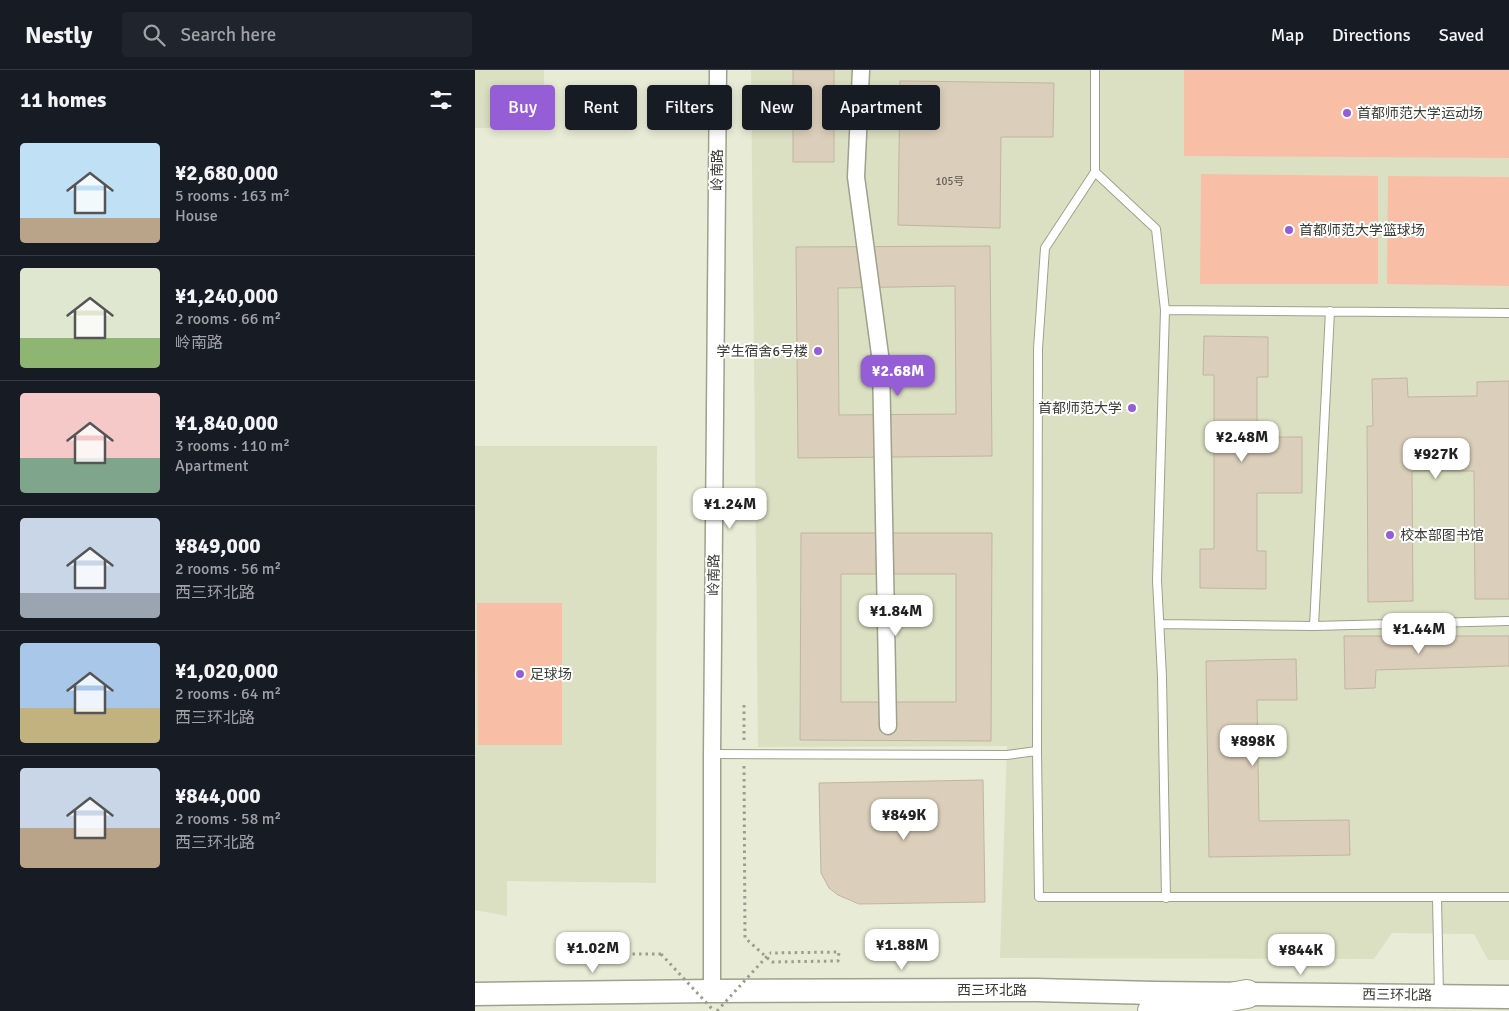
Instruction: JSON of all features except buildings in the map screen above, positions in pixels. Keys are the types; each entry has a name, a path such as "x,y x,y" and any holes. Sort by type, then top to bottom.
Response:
{"highway":[{"path":"1153,1011 1247,994"}],"street":[{"name":"岭南路","path":"714,1004 712,754 718,70"},
{"path":"861,70 856,177 881,362 888,726"},
{"name":"西三环北路","path":"475,994 714,1004 1036,990 1509,997"}],"lane":[{"path":"1095,70 1095,172 1045,248 1038,349 1037,751 1039,897 1509,897"},
{"path":"1095,172 1156,229 1165,310 1157,580 1162,686 1166,898"},
{"path":"1165,310 1509,313"},
{"path":"1314,626 1330,311"},
{"path":"1160,624 1314,626 1509,621"},
{"path":"712,754 1007,755 1037,751"},
{"path":"1437,898 1439,996"}],"path":[{"path":"600,954 661,954 714,1004 770,953 839,952 838,961 773,962 745,938 744,705"}],"shaded area":[{"path":"475,70 544,70 544,85 490,85 490,128 475,128"},
{"name":"首都师范大学","path":"751,70 1509,70 1509,960 1488,960 1474,934 1392,933 1374,959 1000,958 1007,746 758,747 752,130 812,130 812,85 751,85"},
{"name":"首都师范大学运动场","path":"1184,70 1509,70 1509,158 1184,156"},
{"name":"首都师范大学篮球场","path":"1201,174 1378,176 1378,284 1200,284"},
{"path":"1388,176 1509,177 1509,286 1387,284"},
{"path":"475,446 657,446 656,883 507,881 507,916 475,910"},
{"name":"足球场","path":"477,603 562,603 562,745 478,745"}],"place":[{"name":"首都师范大学运动场","path":"1347,113"},
{"name":"首都师范大学篮球场","path":"1289,230"},
{"name":"学生宿舍6号楼","path":"818,351"},
{"name":"首都师范大学","path":"1132,408"},
{"name":"校本部图书馆","path":"1390,535"},
{"name":"足球场","path":"520,674"}]}
